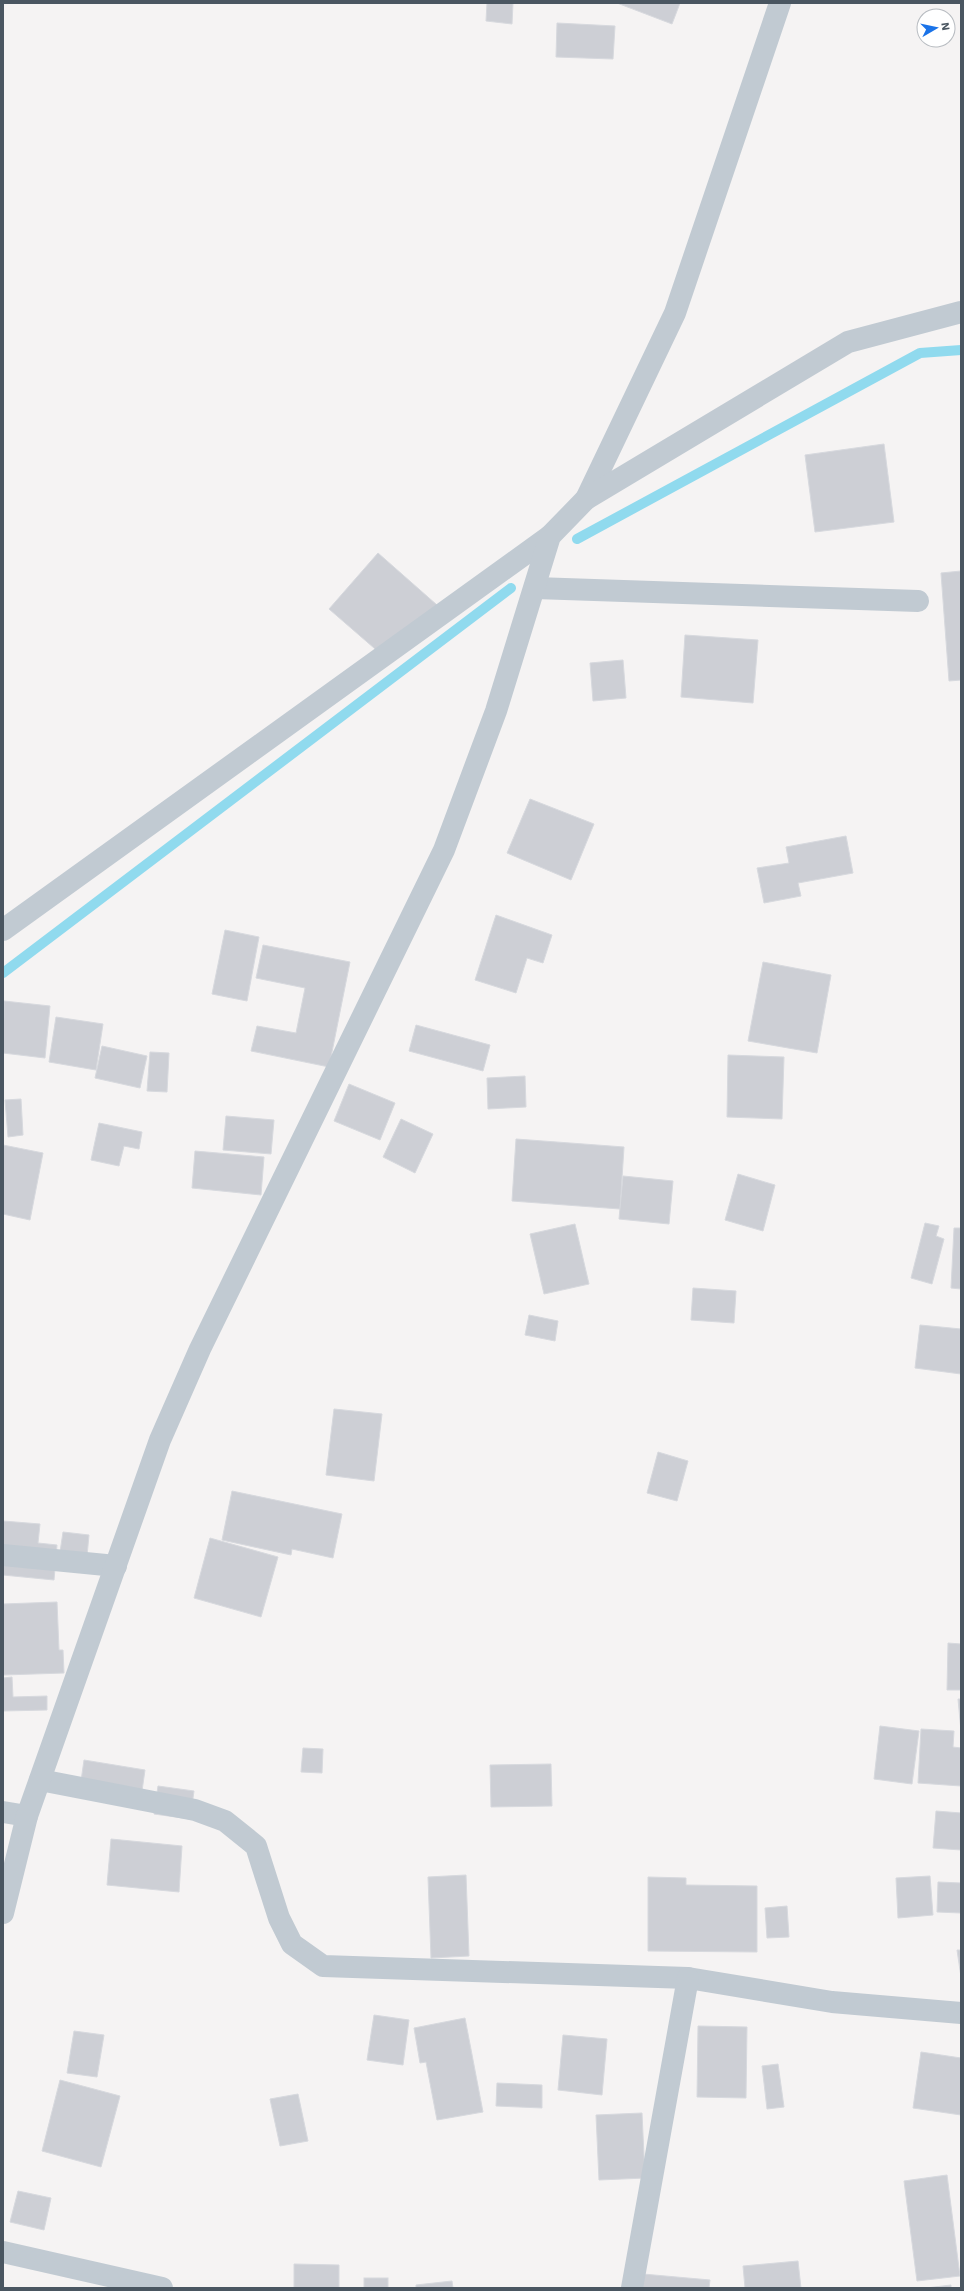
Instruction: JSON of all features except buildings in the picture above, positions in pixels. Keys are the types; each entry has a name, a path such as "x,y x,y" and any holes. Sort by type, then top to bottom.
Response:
{"street":[{"path":"586,499 675,313 780,3"},
{"path":"3,930 550,536 586,499 848,342 961,312"},
{"path":"3,1913 27,1816 160,1440 200,1349 444,850 496,711 550,536"},
{"path":"535,588 918,601"},
{"path":"3,1555 116,1566"},
{"path":"40,1780 195,1810 225,1821 256,1846 279,1918 292,1944 323,1966 688,1978 832,2002 961,2013"},
{"path":"3,1812 27,1816"},
{"path":"632,2288 688,1978"},
{"path":"3,2252 162,2288"}],"waterway":[{"path":"577,539 920,353 961,350"},
{"path":"3,973 511,588"}]}
